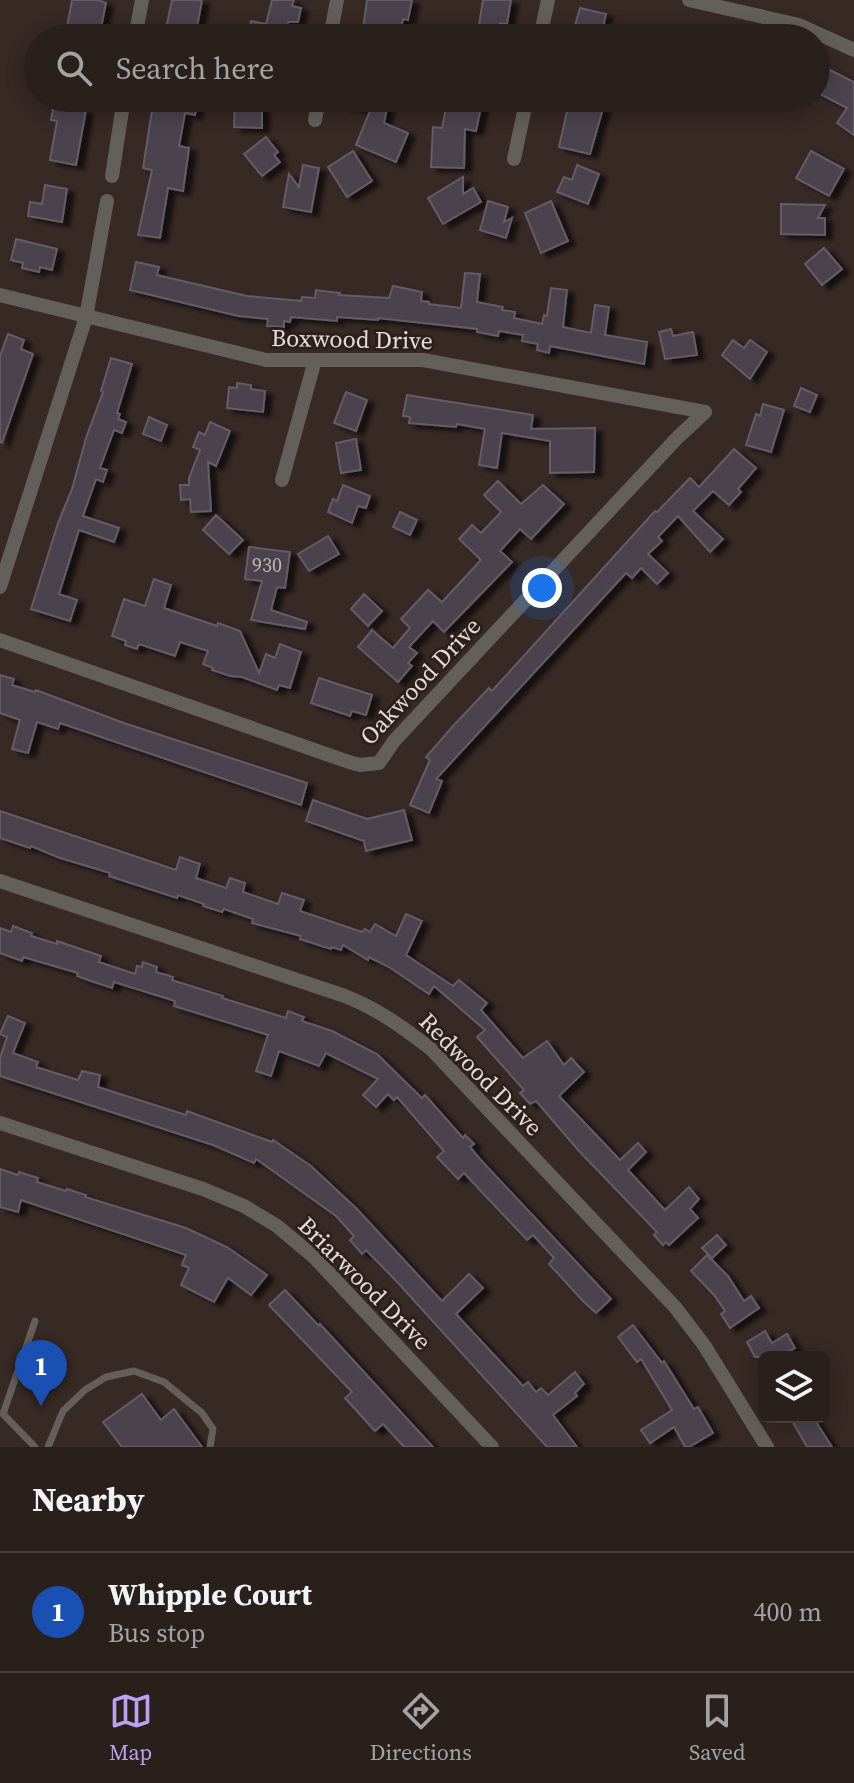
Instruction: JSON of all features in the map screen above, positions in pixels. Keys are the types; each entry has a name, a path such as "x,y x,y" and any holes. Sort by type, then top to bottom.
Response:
{"street":[{"path":"138,24 142,0"},
{"path":"333,24 337,0"},
{"path":"543,24 548,0"},
{"path":"689,0 795,24"},
{"path":"830,39 854,50"},
{"path":"112,176 122,112"},
{"path":"315,120 316,112"},
{"path":"514,159 524,112"},
{"path":"0,587 86,317 107,201"},
{"name":"Boxwood Drive","path":"0,295 247,357 292,361 393,358 448,363 705,412"},
{"path":"282,480 315,360"},
{"name":"Oakwood Drive","path":"0,640 349,762 360,765 379,763 394,741 678,437 705,412"},
{"name":"Redwood Drive","path":"0,881 345,996 402,1026 431,1049 675,1307 704,1345 767,1447"},
{"name":"Briarwood Drive","path":"0,1123 203,1189 244,1206 277,1226 313,1256 492,1447"}],"lane":[{"path":"35,1321 1,1415 35,1447"},
{"path":"48,1447 63,1411 85,1390 106,1377 134,1371 164,1382 202,1413 213,1429 210,1447"}],"building":[{"path":"72,0 106,3 102,24 68,24"},
{"path":"172,0 202,0 198,24 167,24"},
{"path":"272,0 294,0 292,6 301,8 298,22 266,24"},
{"path":"367,0 412,0 408,20 403,19 402,24 364,24"},
{"path":"483,0 511,0 507,24 479,24"},
{"path":"580,8 606,14 604,24 575,24"},
{"path":"830,70 854,82 854,135 837,123 847,108 830,99"},
{"path":"52,112 86,112 76,165 50,160 57,121 51,120"},
{"path":"152,112 196,112 195,115 185,113 179,146 189,148 183,191 168,188 160,238 138,235 152,170 143,168"},
{"path":"235,112 262,112 262,128 234,127"},
{"path":"370,112 386,112 384,123 408,133 396,162 356,145"},
{"path":"445,112 480,112 476,131 465,129 464,168 431,167 433,127 442,128"},
{"path":"567,112 602,112 590,154 559,147"},
{"path":"266,137 278,152 274,155 280,162 262,176 244,154"},
{"path":"353,151 372,181 347,197 328,167"},
{"path":"811,151 844,169 829,196 796,178"},
{"path":"303,165 319,168 311,212 283,207 289,174 299,187"},
{"path":"577,165 599,174 588,204 557,192 564,177 572,180"},
{"path":"463,177 463,194 473,188 481,202 443,224 428,198"},
{"path":"45,185 67,189 62,222 28,216 30,202 42,204"},
{"path":"488,201 508,207 504,222 512,218 506,238 480,230"},
{"path":"551,201 568,241 541,253 525,213"},
{"path":"781,204 825,205 818,218 825,218 825,235 781,234"},
{"path":"16,239 57,249 52,270 40,267 39,272 22,268 23,263 11,260"},
{"path":"824,248 842,269 822,285 805,264"},
{"path":"136,262 159,267 157,275 247,296 301,301 302,297 315,298 316,290 339,295 389,298 393,286 422,292 421,301 429,304 461,308 465,273 480,274 477,302 503,307 502,310 515,312 514,318 542,324 544,315 547,316 551,288 567,290 563,327 591,333 595,305 609,307 605,335 647,342 644,364 550,346 549,353 537,350 538,344 522,341 523,335 499,331 498,336 477,332 477,329 378,318 337,317 337,321 291,317 290,322 284,321 284,327 267,326 268,319 238,316 130,290"},
{"path":"671,329 673,336 693,332 697,355 665,359 659,332"},
{"path":"8,334 24,340 21,349 33,354 2,443 0,356"},
{"path":"733,340 744,348 750,340 767,352 750,379 722,355"},
{"path":"111,358 132,364 117,413 120,414 118,419 126,422 122,433 114,430 100,468 107,470 103,482 96,479 83,516 119,528 114,542 79,530 59,594 77,600 70,621 31,609 103,392"},
{"path":"237,383 265,391 263,412 227,408 229,387 237,388"},
{"path":"801,388 817,395 810,412 794,406"},
{"path":"346,392 367,400 356,431 334,423"},
{"path":"407,395 533,415 531,429 595,428 594,472 550,473 550,441 502,433 497,468 479,465 485,429 457,424 456,427 409,423 410,417 403,416"},
{"path":"763,404 784,410 771,452 746,445 756,414 760,416"},
{"path":"149,417 167,425 161,441 143,434"},
{"path":"210,422 230,431 216,466 208,462 211,511 191,512 190,499 181,500 180,485 189,485 200,450 193,447 199,432 205,435"},
{"path":"356,439 361,470 341,473 336,443"},
{"path":"734,449 756,468 738,489 741,492 729,505 713,491 693,511 723,539 710,552 678,516 658,537 662,541 648,554 668,573 657,584 641,568 632,578 626,573 436,779 442,781 429,813 410,805 430,760 426,757 454,725 489,688 492,691 655,511 690,478 699,487"},
{"path":"498,481 521,504 543,485 564,504 531,539 520,529 500,551 512,562 444,632 433,621 409,647 417,653 408,663 412,666 398,682 358,647 372,630 393,648 410,628 401,619 428,590 442,602 481,560 459,539 472,525 481,533 501,512 484,495"},
{"path":"343,485 370,496 366,508 358,506 352,523 328,512 333,499 337,501"},
{"path":"400,512 417,520 410,535 393,527"},
{"path":"216,515 243,540 229,554 203,530"},
{"path":"328,536 339,554 309,571 298,554"},
{"path":"249,547 290,552 285,588 277,587 271,610 307,622 305,629 251,620 262,581 245,579"},
{"path":"154,579 171,585 164,608 240,631 259,673 266,654 275,658 280,644 301,652 290,688 279,685 277,690 212,670 203,664 208,651 180,642 175,656 139,644 137,649 112,636 124,599 145,606"},
{"path":"364,594 382,611 368,626 351,609"},
{"path":"0,675 14,679 12,685 36,690 124,723 307,783 301,805 60,723 58,729 37,722 28,753 12,749 20,720 0,713"},
{"path":"319,678 372,695 366,715 352,711 350,716 311,703"},
{"path":"313,800 367,819 404,810 412,840 366,851 364,841 306,821"},
{"path":"0,811 176,870 180,857 200,864 196,878 226,888 230,878 245,883 243,892 278,904 282,893 304,900 300,911 362,932 365,929 370,932 375,924 396,936 406,914 422,921 406,955 453,986 459,980 487,1003 481,1010 523,1058 547,1041 564,1065 571,1058 584,1072 559,1096 620,1160 638,1143 646,1152 628,1170 665,1210 689,1187 699,1199 690,1209 698,1218 669,1245 666,1242 663,1245 654,1235 657,1232 536,1101 530,1104 520,1093 524,1090 477,1037 485,1030 434,986 429,994 389,967 369,957 368,960 343,945 341,950 331,949 300,939 301,936 252,923 253,919 224,909 222,912 178,895 177,898 0,838"},
{"path":"13,926 32,933 31,936 101,956 99,962 135,974 137,966 142,967 143,962 157,967 156,972 173,977 172,980 222,998 286,1018 288,1011 304,1017 302,1021 332,1031 377,1054 422,1098 425,1095 463,1138 465,1135 474,1144 470,1147 479,1158 611,1299 596,1313 549,1264 554,1258 533,1235 527,1240 464,1173 458,1179 437,1157 444,1151 397,1097 394,1100 388,1094 376,1107 363,1095 378,1079 326,1053 319,1066 279,1051 271,1076 256,1071 268,1035 174,1006 175,1001 114,982 112,988 77,976 78,973 0,953 0,928 11,932"},
{"path":"8,1016 25,1023 13,1053 38,1062 36,1067 78,1080 82,1071 100,1075 98,1087 186,1115 187,1111 273,1140 311,1166 357,1209 442,1301 469,1274 483,1288 456,1314 523,1386 528,1382 536,1392 541,1388 548,1395 575,1372 584,1384 575,1393 577,1396 553,1415 577,1447 547,1447 399,1284 366,1250 362,1254 350,1240 354,1236 336,1216 256,1159 254,1163 213,1145 0,1076 0,1058 7,1037 0,1034"},
{"path":"0,1169 38,1178 37,1182 186,1228 227,1247 267,1275 251,1295 228,1278 214,1302 181,1285 189,1268 182,1265 186,1255 21,1200 18,1212 0,1207"},
{"path":"717,1235 726,1245 712,1258 702,1248"},
{"path":"707,1255 728,1276 744,1301 751,1296 759,1308 730,1328 721,1314 725,1311 691,1271"},
{"path":"285,1290 433,1447 404,1447 383,1424 375,1431 345,1398 352,1392 269,1305"},
{"path":"633,1325 662,1363 664,1361 713,1433 685,1447 674,1427 650,1443 641,1430 672,1410 641,1359 637,1362 618,1337"},
{"path":"765,1331 772,1343 787,1334 795,1348 789,1351 758,1351 758,1357 755,1357 747,1342"},
{"path":"142,1394 161,1420 174,1409 202,1447 122,1447 103,1422"},
{"path":"793,1423 817,1423 832,1447 807,1447"}],"place":[{"name":"Whipple Court","path":"41,1406"}]}
